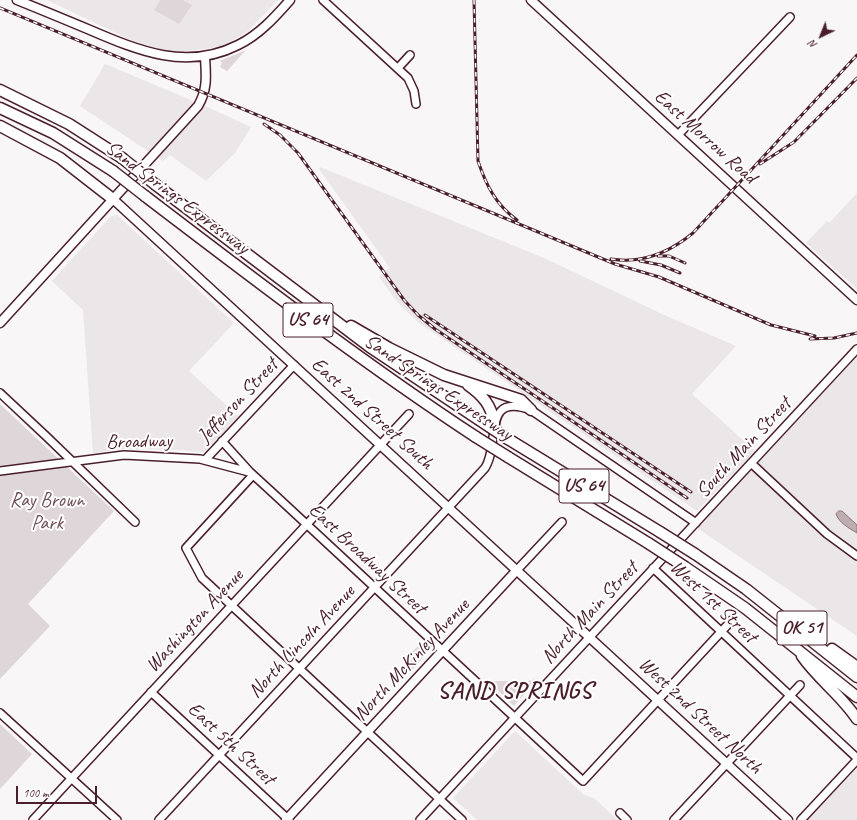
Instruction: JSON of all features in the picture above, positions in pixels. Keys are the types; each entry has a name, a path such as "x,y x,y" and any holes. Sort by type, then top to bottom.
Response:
{"highway":[{"name":"Sand Springs Expressway","path":"0,90 69,124 122,158 370,347 508,439 695,554 746,589 857,677"},
{"name":"Sand Springs Expressway","path":"0,108 53,133 113,171 323,332 397,385 476,437 685,567 745,608 857,697"},
{"path":"0,126 76,168 114,200"},
{"path":"316,307 409,358 465,382 521,400 531,410"},
{"path":"465,382 487,402 494,424"},
{"name":"OK 51","path":"746,589 857,667"},
{"name":"OK 51","path":"792,644 810,668 843,700 857,719"}],"main road":[{"path":"17,0 146,53 177,58 205,57 231,49 249,39 270,21 290,0"},
{"name":"East Morrow Road","path":"531,0 857,300"},
{"path":"0,323 114,200 198,106 203,97 207,83 205,57"},
{"name":"East 2nd Street South","path":"114,200 590,637"},
{"name":"North McKinley Avenue","path":"288,820 517,570"},
{"name":"West 2nd Street North","path":"590,637 788,820"}],"street":[{"path":"323,0 398,68 412,83 416,104"},
{"path":"678,135 790,17"},
{"path":"398,68 410,55"},
{"name":"South Main Street","path":"653,568 857,349"},
{"name":"Jefferson Street","path":"205,460 294,365"},
{"path":"0,393 135,522"},
{"path":"494,424 500,412 508,406 516,405 531,410 696,523"},
{"name":"Washington Avenue","path":"32,820 409,414"},
{"name":"North Lincoln Avenue","path":"159,820 485,468 490,461 494,424"},
{"path":"222,441 251,473 186,548 202,578 462,820"},
{"name":"Broadway","path":"0,471 73,463 124,455 205,460"},
{"name":"East Broadway Street","path":"205,460 251,473 583,781 658,700"},
{"path":"751,463 827,534 857,556"},
{"name":"North McKinley Avenue","path":"517,570 562,522"},
{"name":"West 1st Street","path":"653,568 857,759"},
{"name":"North Main Street","path":"420,820 653,568"},
{"path":"658,700 732,620"},
{"path":"674,820 800,684"},
{"name":"East 5th Street","path":"151,692 288,820"},
{"path":"0,713 117,820"},
{"path":"801,820 857,759"},
{"path":"620,813 627,820"}],"shaded area":[{"path":"47,0 160,0 154,10 191,5 183,0 278,0 248,31 224,46 176,53 139,44"},
{"path":"105,64 251,127 235,153 206,181 170,155 163,161 80,106"},
{"path":"320,167 544,258 662,314 736,346 692,394 755,451 697,511 419,323 398,303 379,277 390,268 319,169"},
{"path":"857,193 857,289 806,243 827,221 829,223"},
{"path":"117,215 234,323 189,371 239,417 207,453 183,450 122,449 93,453 83,310 52,281 111,216"},
{"path":"857,356 857,636 697,528"},
{"path":"839,511 842,511 857,525 857,533 839,520 836,514"},
{"path":"515,731 584,795 594,798 618,820 477,820 453,798"},
{"path":"857,768 857,820 808,820 846,779"}],"green space":[{"path":"160,0 183,0 192,5 179,24 154,10"},
{"path":"246,50 227,71 220,67 222,63 220,61"},
{"name":"Ray Brown Park","path":"0,404 114,511 28,604 50,626 0,679"},
{"path":"420,644 428,652 412,670 403,661"},
{"path":"538,678 514,706 488,681 529,681"},
{"path":"0,724 32,754 0,789"}],"railway":[{"path":"474,0 478,161 488,186 493,194 503,208 517,220"},
{"path":"0,8 615,264 659,277 771,325 815,336"},
{"path":"611,259 634,260 655,255 675,246 693,233 857,55"},
{"path":"760,164 794,142 857,78"},
{"path":"264,124 280,135 298,153 404,300 418,315 435,329 687,498"},
{"path":"658,256 669,256 685,263"},
{"path":"640,261 661,265 680,273"},
{"path":"425,315 691,492"},
{"path":"810,339 834,338 857,333"}],"district":[{"name":"SAND SPRINGS","path":"515,692"}]}
